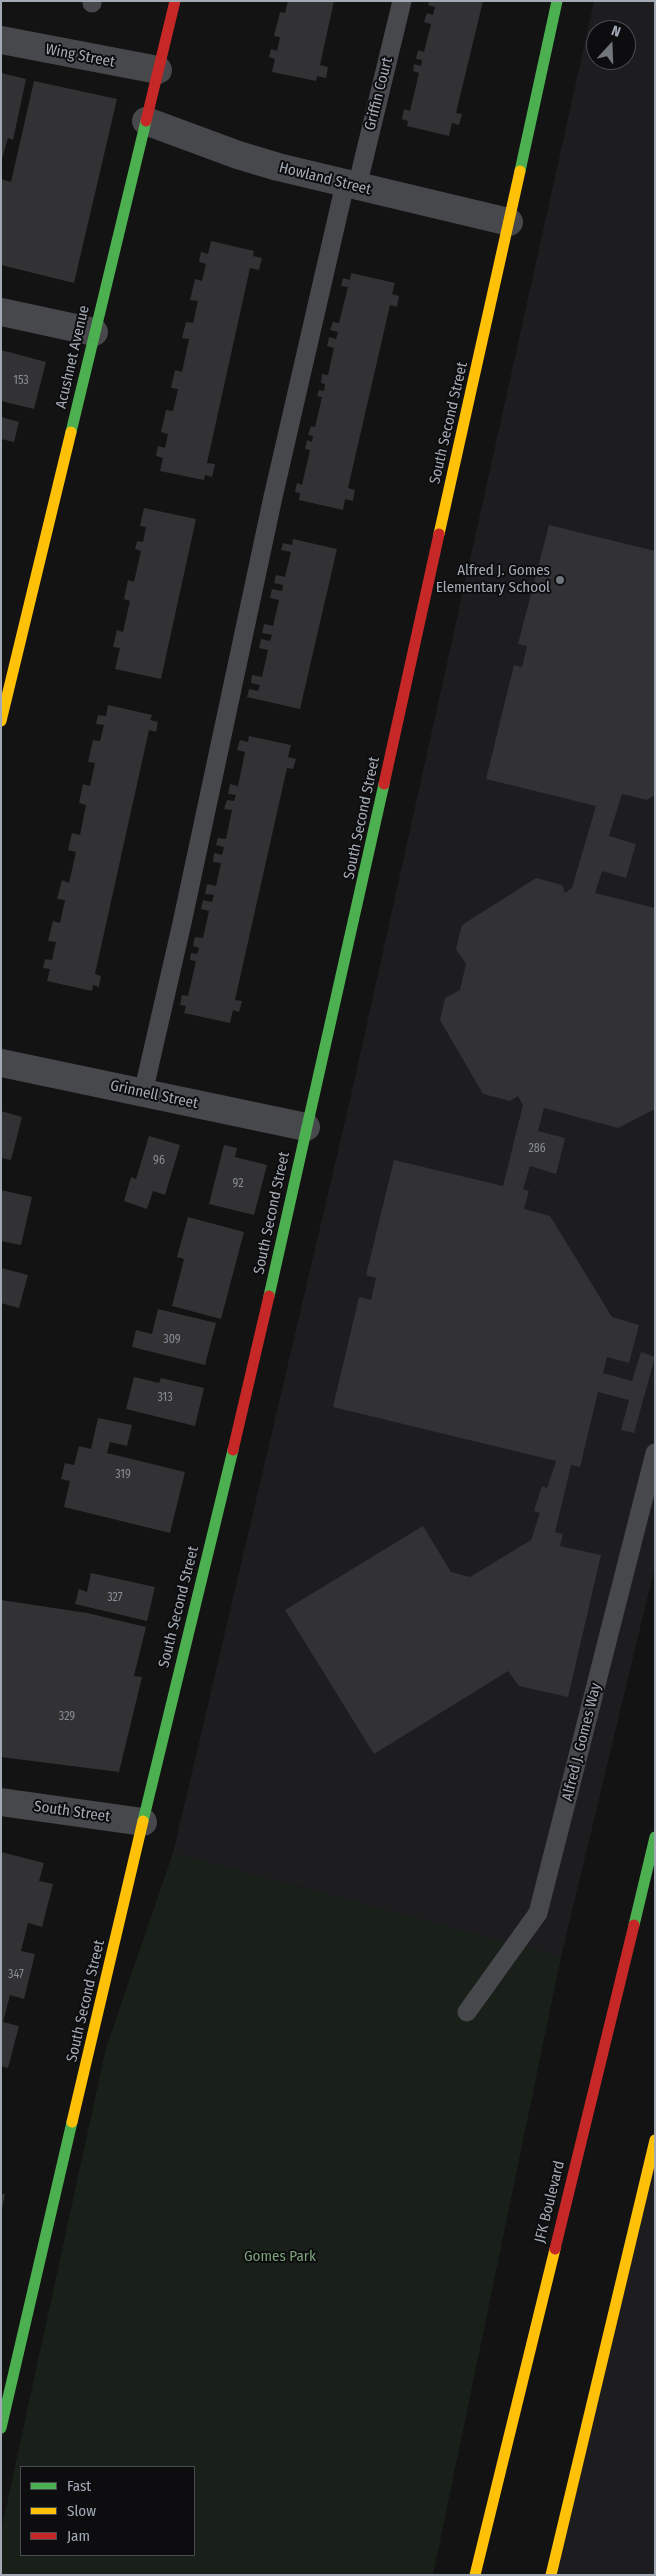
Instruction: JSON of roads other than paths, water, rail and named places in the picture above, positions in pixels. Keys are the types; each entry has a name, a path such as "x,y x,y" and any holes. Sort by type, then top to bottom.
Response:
{"street":[{"name":"Acushnet Avenue","path":"1,721 175,1"},
{"name":"South Second Street","path":"1,2428 143,1822 260,1337 306,1127 319,1082 557,1"},
{"name":"Wing Street","path":"1,40 158,70"},
{"name":"Howland Street","path":"146,121 238,155 351,185 509,222"},
{"path":"1,312 94,332"},
{"name":"Grinnell Street","path":"1,1063 306,1127"},
{"name":"South Street","path":"1,1802 143,1822"},
{"name":"JFK Boulevard","path":"475,2575 651,1867 655,1837"},
{"path":"551,2575 655,2140"}],"lane":[{"name":"Griffin Court","path":"143,1092 182,923 273,497 351,185 402,1"},
{"name":"Alfred J. Gomes Way","path":"467,2012 538,1913 655,1453"}],"place":[{"name":"Alfred J. Gomes Elementary School","path":"560,580"}],"park label":[{"name":"Gomes Park","path":"280,2257"}]}
